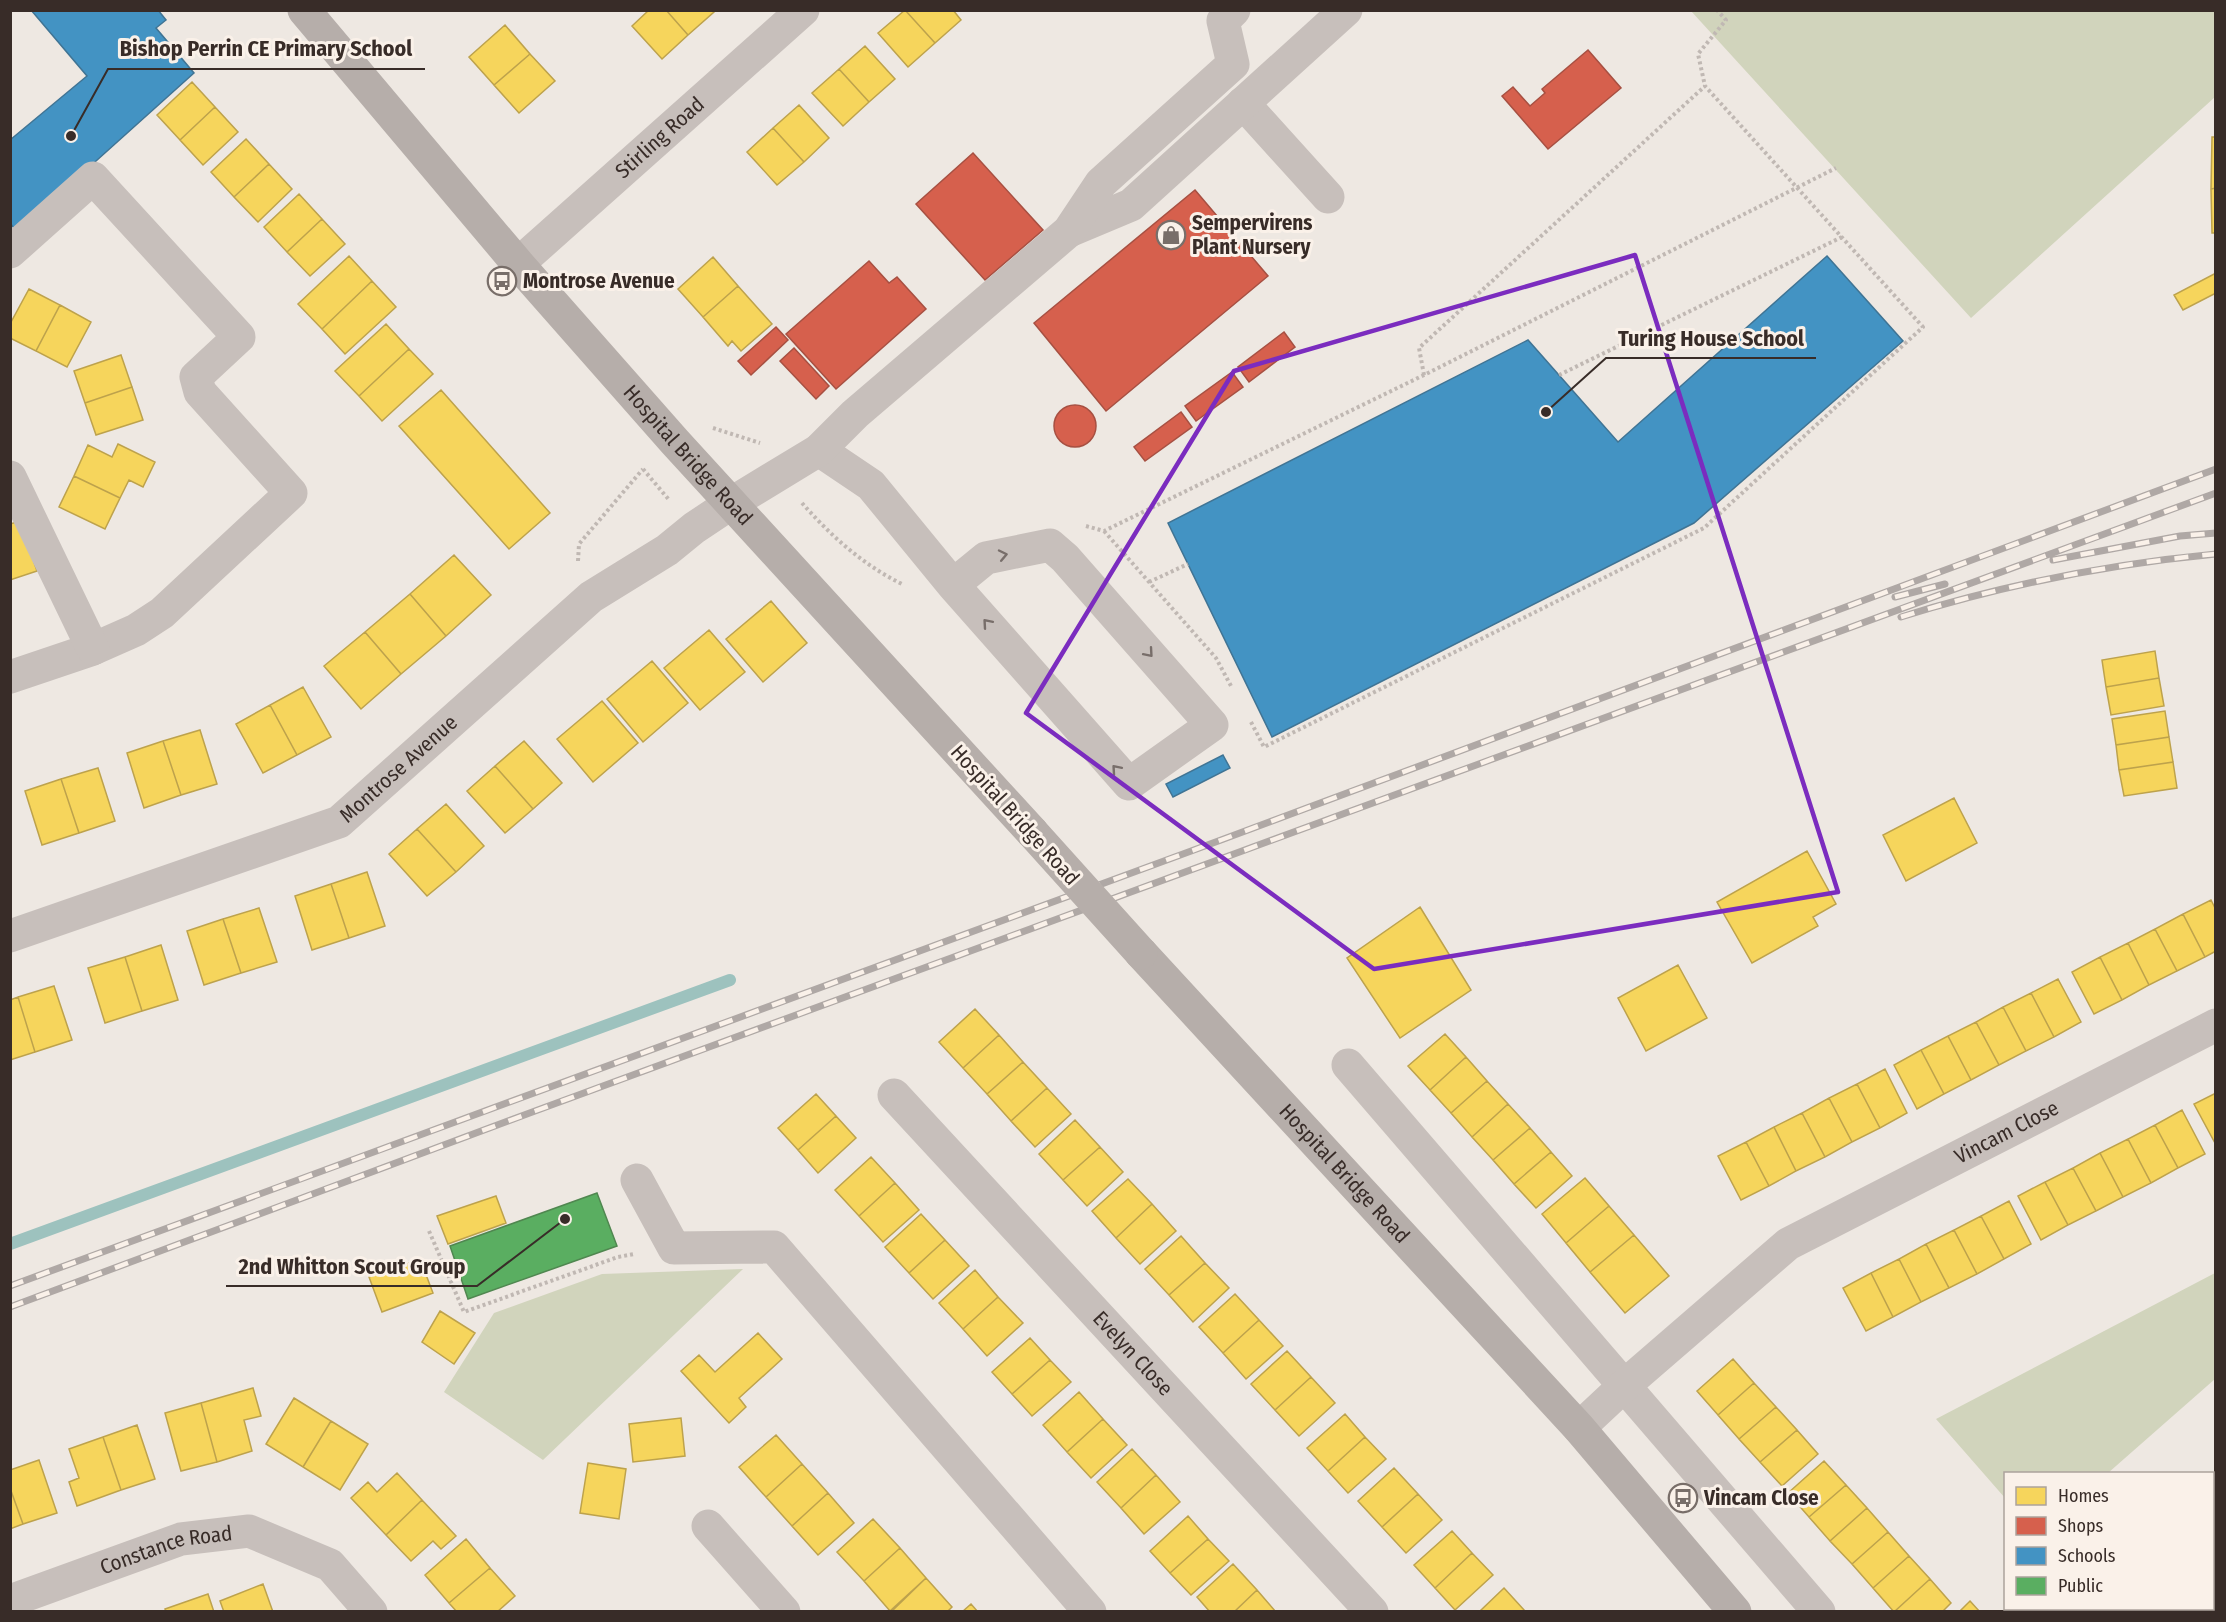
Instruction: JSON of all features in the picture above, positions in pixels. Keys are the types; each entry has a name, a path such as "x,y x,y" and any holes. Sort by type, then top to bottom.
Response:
{"main road":[{"name":"Hospital Bridge Road","path":"304,10 519,264 730,504 1579,1428 1735,1611"}],"street":[{"name":"Stirling Road","path":"519,264 803,10"},
{"path":"1069,231 1101,183 1233,64 1223,21 1234,10"},
{"path":"1069,231 1131,205 1346,10"},
{"path":"1243,103 1328,197"},
{"path":"10,252 93,178 238,337 196,377 200,392 291,493 162,613 136,630 93,650 10,677"},
{"name":"Montrose Avenue","path":"10,936 339,822 591,597 667,550 694,528 730,504 819,450 855,414 1069,231"},
{"path":"819,450 871,485 953,585 1129,784 1212,725 1065,558 1050,545 986,558 953,585"},
{"path":"10,477 93,650"},
{"name":"Vincam Close","path":"1579,1428 1625,1385 1788,1244 2216,1025"},
{"path":"1348,1065 1819,1611"},
{"name":"Evelyn Close","path":"894,1095 1372,1611"},
{"path":"637,1180 674,1248 774,1247 1090,1611"},
{"path":"708,1526 784,1611"},
{"name":"Constance Road","path":"10,1601 181,1539 249,1531 330,1564 371,1611"}],"path":[{"path":"1248,718 1264,747 1704,528 1923,327 1705,86 1698,54 1726,20 1717,10"},
{"path":"1424,375 1419,348 1705,86"},
{"path":"1180,492 1424,375 1796,186 1836,168"},
{"path":"1559,375 1842,237"},
{"path":"707,426 761,443 771,438"},
{"path":"577,572 579,544 649,464"},
{"path":"1104,531 1216,658 1232,688"},
{"path":"1149,582 1188,564"},
{"path":"429,1231 464,1312 618,1257 674,1248"}],"highlighted area":[{"path":"1635,255 1838,892 1374,969 1026,713 1234,371"}],"green space":[{"path":"1691,11 2215,11 2215,97 1971,318"},
{"path":"743,1269 543,1460 444,1392 494,1313 602,1274"},
{"path":"2215,1273 2215,1379 2109,1472 2004,1472 2004,1497 1936,1419"}],"building: Homes":[{"path":"649,10 666,10 688,35 662,59 632,26"},
{"path":"666,10 713,10 714,12 688,35"},
{"path":"905,10 935,43 908,67 878,33"},
{"path":"905,10 953,10 961,20 935,43"},
{"path":"505,25 530,54 494,85 469,57"},
{"path":"865,46 895,79 869,102 839,69"},
{"path":"530,54 555,81 519,113 494,85"},
{"path":"839,69 869,102 843,126 812,93"},
{"path":"192,82 215,107 180,140 157,115"},
{"path":"799,105 829,138 804,162 773,128"},
{"path":"215,107 238,132 203,165 180,140"},
{"path":"773,128 804,162 777,185 747,152"},
{"path":"2212,137 2216,137 2216,188 2211,189"},
{"path":"246,139 269,164 234,197 211,172"},
{"path":"269,164 292,189 258,222 234,197"},
{"path":"2216,188 2216,233 2212,233 2211,189"},
{"path":"299,194 322,219 287,252 264,227"},
{"path":"322,219 345,244 310,276 287,252"},
{"path":"349,256 372,281 322,329 298,304"},
{"path":"713,257 738,286 703,317 678,289"},
{"path":"2216,273 2216,293 2183,310 2174,295"},
{"path":"372,281 396,307 345,354 322,329"},
{"path":"738,286 772,324 741,351 732,341 728,346 703,317"},
{"path":"29,289 60,305 36,351 10,338 10,324"},
{"path":"60,305 91,322 67,367 36,351"},
{"path":"386,324 409,349 359,396 335,371"},
{"path":"409,349 433,374 382,421 359,396"},
{"path":"121,355 132,387 85,403 74,371"},
{"path":"132,387 143,420 96,435 85,403"},
{"path":"441,390 550,513 509,549 399,426"},
{"path":"118,444 155,462 143,487 129,480 120,498 74,476 88,445 112,457"},
{"path":"74,476 120,498 105,529 59,507"},
{"path":"20,521 37,571 10,580 10,524"},
{"path":"454,555 491,595 446,636 410,594"},
{"path":"410,594 446,636 401,674 365,632"},
{"path":"771,601 807,643 763,682 726,639"},
{"path":"709,630 745,672 700,710 664,668"},
{"path":"365,632 401,674 361,709 324,666"},
{"path":"2155,651 2159,678 2106,687 2102,660"},
{"path":"652,661 688,703 643,742 607,699"},
{"path":"2159,678 2164,706 2111,715 2106,687"},
{"path":"303,687 331,737 297,755 270,705"},
{"path":"602,701 638,743 593,782 557,739"},
{"path":"270,705 297,755 263,773 236,724"},
{"path":"2165,711 2169,737 2116,745 2112,719"},
{"path":"200,730 217,784 181,795 163,741"},
{"path":"2169,737 2173,762 2119,770 2116,745"},
{"path":"163,741 181,795 144,808 127,753"},
{"path":"524,741 562,783 533,809 495,766"},
{"path":"2173,762 2177,788 2124,796 2119,770"},
{"path":"495,766 533,809 505,833 467,791"},
{"path":"98,768 115,821 79,833 61,779"},
{"path":"61,779 79,833 42,845 25,791"},
{"path":"1954,798 1977,843 1906,881 1883,835"},
{"path":"446,804 484,846 456,872 417,829"},
{"path":"417,829 456,872 427,896 389,854"},
{"path":"1807,851 1836,904 1813,917 1818,926 1752,963 1717,902"},
{"path":"367,872 385,926 349,938 331,884"},
{"path":"331,884 349,938 312,950 295,896"},
{"path":"2211,900 2216,910 2216,951 2205,957 2183,914"},
{"path":"1420,907 1471,990 1400,1038 1347,958"},
{"path":"259,908 277,962 241,973 223,919"},
{"path":"2183,914 2205,957 2177,971 2155,929"},
{"path":"223,919 241,973 204,985 187,931"},
{"path":"2155,929 2177,971 2149,985 2128,943"},
{"path":"2128,943 2149,985 2122,1000 2100,957"},
{"path":"161,945 178,1000 142,1011 125,957"},
{"path":"125,957 142,1011 105,1023 88,968"},
{"path":"2100,957 2122,1000 2094,1014 2072,972"},
{"path":"1678,965 1707,1018 1646,1051 1618,998"},
{"path":"2058,979 2081,1022 2054,1037 2031,993"},
{"path":"54,986 72,1040 35,1052 18,997"},
{"path":"2031,993 2054,1037 2026,1051 2003,1007"},
{"path":"18,997 35,1052 10,1060 10,1000"},
{"path":"2003,1007 2026,1051 1999,1065 1976,1022"},
{"path":"975,1009 999,1035 963,1068 939,1042"},
{"path":"1976,1022 1999,1065 1971,1080 1948,1036"},
{"path":"1445,1034 1466,1057 1430,1090 1408,1066"},
{"path":"999,1035 1023,1062 987,1094 963,1068"},
{"path":"1948,1036 1971,1080 1944,1094 1921,1050"},
{"path":"1921,1050 1944,1094 1917,1109 1894,1065"},
{"path":"1466,1057 1487,1081 1451,1113 1430,1090"},
{"path":"1023,1062 1047,1088 1011,1121 987,1094"},
{"path":"1885,1069 1907,1113 1880,1128 1857,1084"},
{"path":"1487,1081 1508,1104 1472,1137 1451,1113"},
{"path":"1857,1084 1880,1128 1852,1142 1829,1098"},
{"path":"1047,1088 1071,1114 1035,1147 1011,1121"},
{"path":"2216,1093 2216,1145 2194,1104"},
{"path":"816,1094 836,1116 798,1150 778,1128"},
{"path":"1829,1098 1852,1142 1825,1157 1802,1113"},
{"path":"1508,1104 1530,1128 1493,1160 1472,1137"},
{"path":"2182,1110 2205,1154 2178,1168 2155,1125"},
{"path":"1802,1113 1825,1157 1796,1171 1774,1127"},
{"path":"836,1116 856,1138 818,1173 798,1150"},
{"path":"1075,1120 1100,1147 1063,1180 1039,1154"},
{"path":"2155,1125 2178,1168 2151,1183 2128,1139"},
{"path":"1774,1127 1796,1171 1769,1186 1746,1142"},
{"path":"1530,1128 1551,1152 1514,1184 1493,1160"},
{"path":"2128,1139 2151,1183 2123,1197 2100,1153"},
{"path":"1746,1142 1769,1186 1741,1200 1718,1156"},
{"path":"1100,1147 1123,1172 1087,1206 1063,1180"},
{"path":"1551,1152 1572,1176 1536,1208 1514,1184"},
{"path":"2100,1153 2123,1197 2096,1211 2073,1168"},
{"path":"871,1157 895,1183 859,1216 835,1190"},
{"path":"2073,1168 2096,1211 2068,1225 2045,1182"},
{"path":"1585,1178 1609,1206 1566,1243 1542,1214"},
{"path":"1128,1179 1152,1204 1116,1238 1092,1211"},
{"path":"2045,1182 2068,1225 2041,1240 2018,1196"},
{"path":"895,1183 919,1210 883,1242 859,1216"},
{"path":"496,1196 506,1223 448,1244 437,1216"},
{"path":"2009,1201 2031,1244 2004,1259 1981,1216"},
{"path":"1152,1204 1176,1231 1140,1264 1116,1238"},
{"path":"1609,1206 1634,1235 1590,1272 1566,1243"},
{"path":"921,1214 945,1240 909,1273 885,1247"},
{"path":"1981,1216 2004,1259 1977,1274 1954,1230"},
{"path":"1954,1230 1977,1274 1949,1288 1926,1244"},
{"path":"1634,1235 1669,1276 1625,1313 1590,1272"},
{"path":"1181,1236 1205,1263 1169,1295 1145,1269"},
{"path":"945,1240 969,1266 933,1299 909,1273"},
{"path":"1926,1244 1949,1288 1921,1302 1899,1259"},
{"path":"420,1259 433,1293 382,1312 369,1277"},
{"path":"1899,1259 1921,1302 1893,1317 1871,1273"},
{"path":"1205,1263 1229,1288 1193,1322 1169,1295"},
{"path":"975,1270 998,1297 963,1329 939,1303"},
{"path":"1871,1273 1893,1317 1866,1331 1843,1288"},
{"path":"1235,1294 1259,1320 1223,1353 1199,1327"},
{"path":"998,1297 1023,1323 987,1356 963,1329"},
{"path":"440,1311 475,1333 454,1364 422,1342"},
{"path":"1259,1320 1283,1346 1246,1379 1223,1353"},
{"path":"758,1333 782,1359 739,1398 746,1407 729,1423 681,1371 699,1355 715,1372"},
{"path":"1030,1338 1050,1360 1012,1394 992,1372"},
{"path":"1287,1351 1311,1377 1275,1410 1251,1384"},
{"path":"1733,1359 1754,1383 1718,1415 1697,1391"},
{"path":"1050,1360 1071,1382 1032,1416 1012,1394"},
{"path":"1311,1377 1335,1403 1299,1436 1275,1410"},
{"path":"1754,1383 1776,1407 1739,1439 1718,1415"},
{"path":"253,1388 261,1416 244,1420 252,1451 217,1462 201,1403"},
{"path":"1079,1392 1103,1419 1067,1452 1043,1425"},
{"path":"294,1398 331,1421 303,1467 266,1444"},
{"path":"201,1403 217,1462 181,1471 165,1413"},
{"path":"1776,1407 1797,1430 1760,1462 1739,1439"},
{"path":"1345,1414 1365,1437 1328,1471 1307,1448"},
{"path":"681,1418 685,1456 633,1462 629,1424"},
{"path":"1103,1419 1127,1445 1091,1478 1067,1452"},
{"path":"331,1421 368,1444 340,1490 303,1467"},
{"path":"137,1425 155,1479 121,1490 103,1437"},
{"path":"1797,1430 1818,1454 1782,1486 1760,1462"},
{"path":"776,1435 802,1464 766,1497 739,1467"},
{"path":"103,1437 121,1490 77,1506 69,1482 79,1478 69,1449"},
{"path":"1365,1437 1386,1459 1348,1493 1328,1471"},
{"path":"1132,1449 1156,1475 1121,1508 1097,1482"},
{"path":"39,1460 57,1513 23,1524 10,1488 10,1470"},
{"path":"1824,1461 1846,1485 1809,1517 1788,1493"},
{"path":"588,1463 626,1469 619,1519 580,1513"},
{"path":"802,1464 828,1493 792,1526 766,1497"},
{"path":"1394,1468 1418,1494 1382,1527 1358,1501"},
{"path":"397,1473 422,1500 386,1535 351,1498 368,1482 377,1492"},
{"path":"1156,1475 1180,1502 1144,1534 1121,1508"},
{"path":"1846,1485 1867,1508 1830,1541 1809,1517"},
{"path":"10,1488 23,1524 10,1529"},
{"path":"828,1493 854,1523 818,1555 792,1526"},
{"path":"1418,1494 1442,1520 1406,1553 1382,1527"},
{"path":"422,1500 456,1536 441,1549 433,1541 411,1561 386,1535"},
{"path":"1867,1508 1888,1532 1852,1564 1830,1541"},
{"path":"1188,1516 1208,1539 1170,1573 1150,1551"},
{"path":"873,1519 900,1548 864,1581 837,1552"},
{"path":"1452,1531 1472,1553 1435,1588 1414,1565"},
{"path":"1888,1532 1909,1556 1873,1588 1852,1564"},
{"path":"466,1539 490,1568 449,1603 425,1575"},
{"path":"1208,1539 1229,1561 1191,1595 1170,1573"},
{"path":"900,1548 926,1578 890,1611 864,1581"},
{"path":"1472,1553 1493,1575 1455,1610 1435,1588"},
{"path":"1909,1556 1930,1579 1894,1612 1873,1588"},
{"path":"1233,1564 1257,1590 1234,1612 1210,1612 1197,1597"},
{"path":"490,1568 515,1596 497,1612 457,1612 449,1603"},
{"path":"926,1578 952,1607 947,1612 891,1612"},
{"path":"1930,1579 1951,1603 1942,1612 1894,1612"},
{"path":"263,1584 273,1612 224,1612 220,1601"},
{"path":"1504,1588 1525,1611 1479,1612"},
{"path":"1257,1590 1276,1612 1234,1612"},
{"path":"208,1594 214,1612 166,1612 165,1609"},
{"path":"1970,1601 1980,1612 1959,1612"},
{"path":"971,1604 978,1612 962,1612"}],"building: Shops":[{"path":"1588,50 1621,88 1548,149 1502,96 1513,87 1530,106 1545,93 1542,89"},
{"path":"973,153 1043,230 985,280 916,204"},
{"path":"1195,190 1268,276 1106,411 1034,323"},
{"path":"869,261 889,283 897,277 926,309 836,389 786,334"},
{"path":"776,327 788,340 751,375 738,361"},
{"path":"1284,332 1295,347 1249,382 1238,367"},
{"path":"794,348 829,386 816,399 780,361"},
{"path":"1232,372 1243,387 1196,421 1185,406"},
{"path":"1075,405 1083,406 1090,411 1095,418 1095,434 1090,441 1083,446 1075,447 1067,446 1060,441 1055,434 1054,426 1055,418 1060,411 1067,406"},
{"path":"1181,412 1192,427 1145,461 1134,447"}],"building: Schools":[{"path":"31,10 158,10 166,20 156,28 194,73 17,232 10,223 10,140 87,76"},
{"path":"1827,256 1903,341 1694,523 1272,737 1168,523 1528,340 1618,442"},
{"path":"1223,755 1230,768 1173,797 1166,784"}],"building: Public":[{"path":"597,1193 617,1246 468,1299 450,1246"}],"waterway":[{"path":"10,1244 730,980"}],"railway":[{"path":"10,1286 1221,840 2216,469"},
{"path":"10,1307 535,1111 2216,493"},
{"path":"2053,560 2180,536 2216,533"},
{"path":"1901,617 1978,595 2057,577 2216,554"},
{"path":"1895,597 1945,584"}],"place":[{"name":"Bishop Perrin CE Primary School","path":"71,136"},
{"name":"Sempervirens Plant Nursery","path":"1171,235"},
{"name":"Montrose Avenue","path":"502,281"},
{"name":"Turing House School","path":"1546,412"},
{"name":"2nd Whitton Scout Group","path":"565,1219"},
{"name":"Vincam Close","path":"1683,1498"}]}
